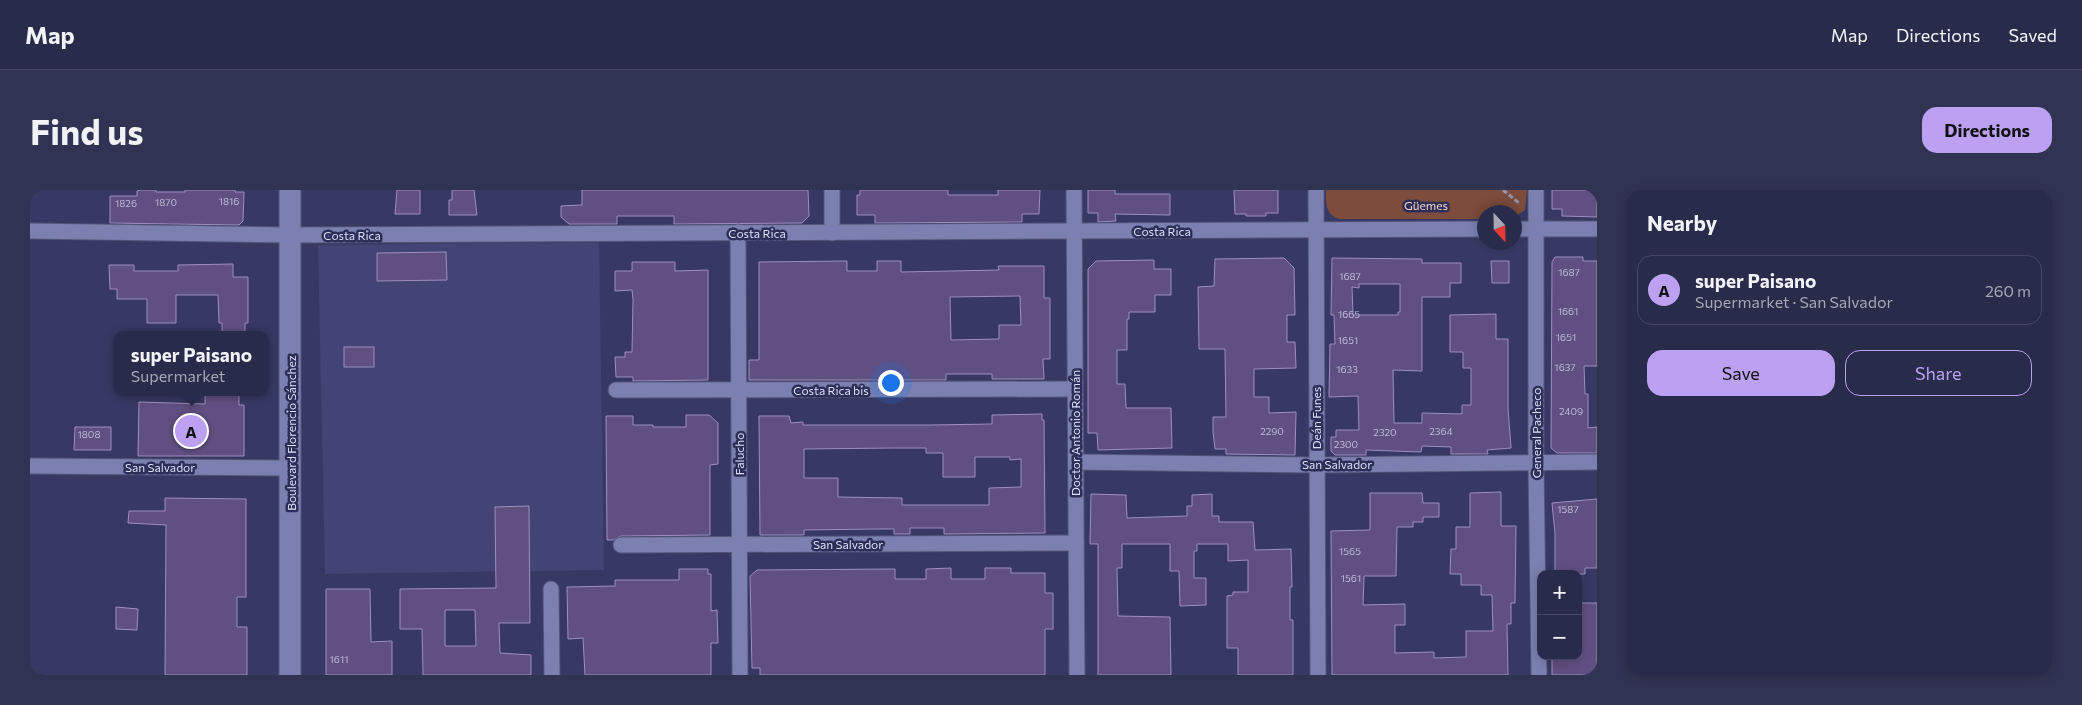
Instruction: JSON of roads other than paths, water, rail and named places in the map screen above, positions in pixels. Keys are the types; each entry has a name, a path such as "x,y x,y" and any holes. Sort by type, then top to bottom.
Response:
{"main road":[{"name":"Boulevard Florencio Sánchez","path":"290,190 290,675"}],"street":[{"path":"832,190 832,233"},
{"name":"Doctor Antonio Román","path":"1074,190 1077,675"},
{"name":"Deán Funes","path":"1316,190 1318,675"},
{"name":"General Pacheco","path":"1536,190 1536,463 1539,675"},
{"name":"Costa Rica","path":"30,231 290,235 1477,229"},
{"path":"1522,229 1597,229"},
{"name":"Falucho","path":"738,232 740,675"},
{"name":"Costa Rica bis","path":"616,390 1075,389"},
{"name":"San Salvador","path":"1076,462 1316,465 1597,462"},
{"name":"San Salvador","path":"30,466 291,468"},
{"name":"San Salvador","path":"621,545 1076,543"},
{"path":"551,590 552,675"}],"place":[{"name":"super Paisano","path":"191,431"}],"park label":[{"name":"Güemes","path":"1426,205"}]}
